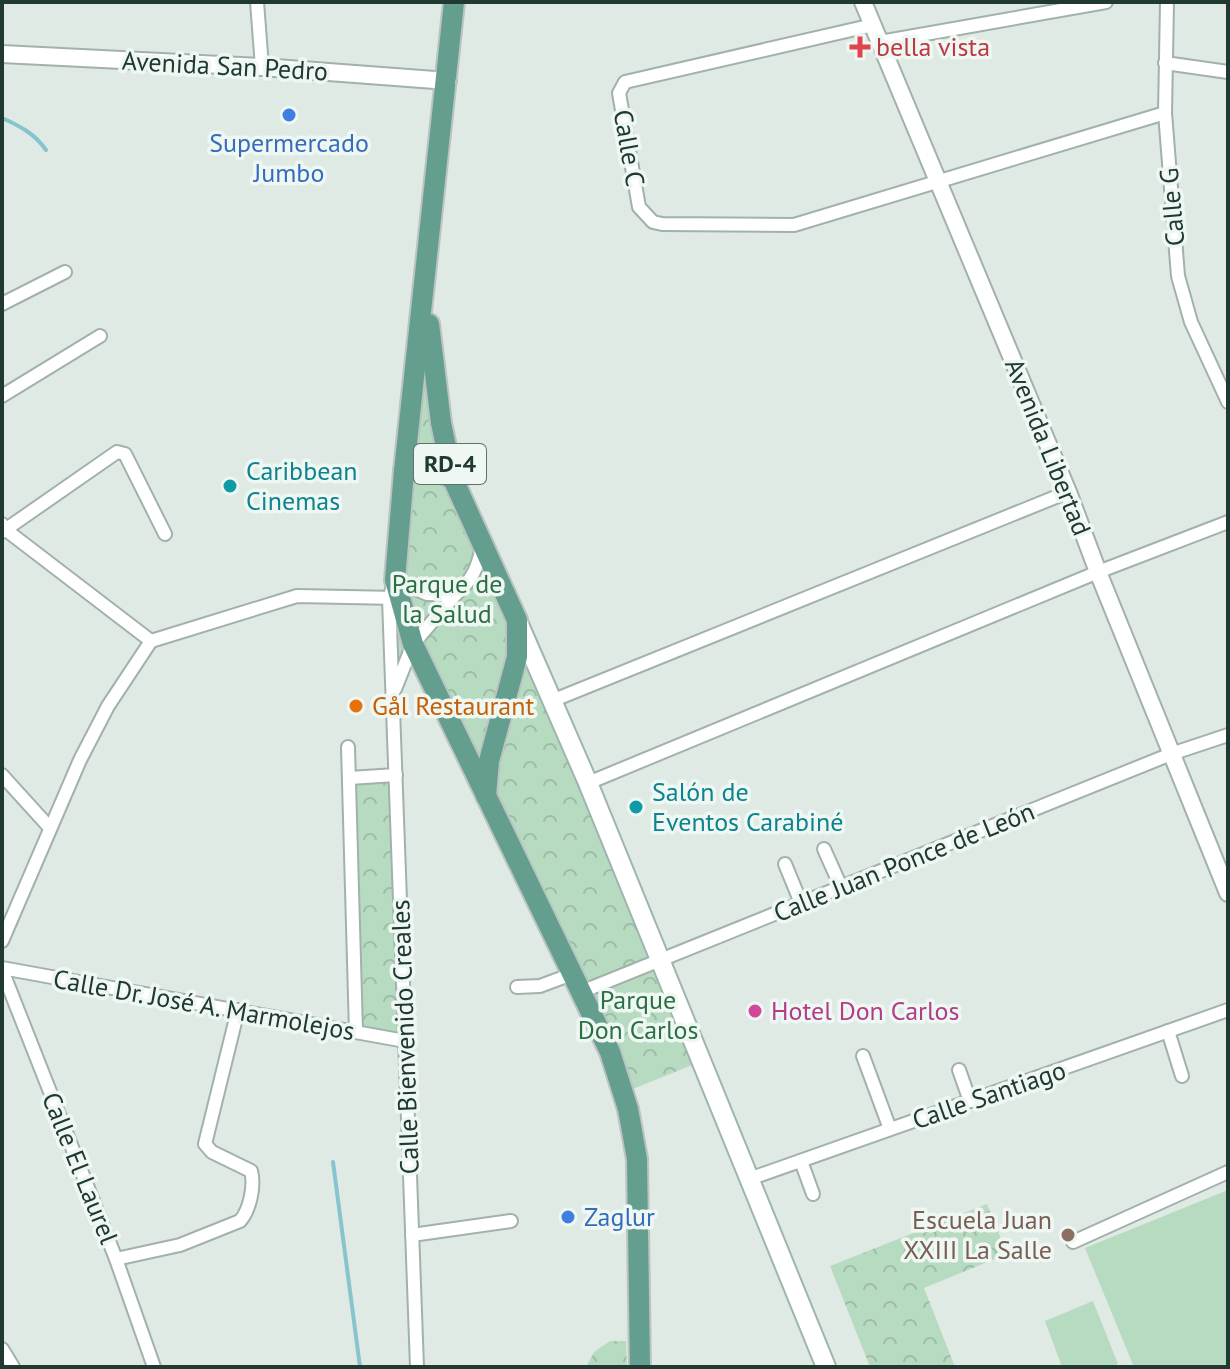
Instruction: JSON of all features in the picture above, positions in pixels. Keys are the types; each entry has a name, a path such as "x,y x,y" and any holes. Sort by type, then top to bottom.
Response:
{"main road":[{"name":"RD-4","path":"454,2 448,81 404,471 395,592 413,644 610,1052 628,1109 637,1159 640,1367"},
{"name":"RD-4","path":"424,296 441,423 453,479 517,620 517,657 489,761 486,797"},
{"path":"404,471 436,471 453,479"},
{"path":"517,620 554,700 826,1367"}],"street":[{"path":"257,2 262,67"},
{"name":"Avenida Libertad","path":"863,2 1068,492 1228,893"},
{"path":"880,42 1106,2"},
{"name":"Calle G","path":"1167,2 1165,113 1178,276 1191,322 1228,402"},
{"name":"Calle C","path":"873,25 625,82 619,93 639,207 653,222 662,224 794,225 1165,113"},
{"name":"Avenida San Pedro","path":"2,54 262,67 448,81"},
{"path":"1165,63 1228,72"},
{"path":"2,304 65,272"},
{"path":"2,396 100,336"},
{"path":"151,641 3,529 117,452 125,454 165,534"},
{"path":"554,700 1068,492"},
{"path":"588,783 1098,572 1228,522"},
{"name":"Calle Bienvenido Creales","path":"393,708 395,690 413,644 455,595 468,585 478,567 483,543"},
{"path":"2,941 5,925 94,733 151,641 297,596 395,592 455,595"},
{"name":"Calle Bienvenido Creales","path":"395,592 393,708 417,1367"},
{"name":"Calle Juan Ponce de León","path":"517,987 576,983 661,959 1171,754 1228,735"},
{"path":"348,747 356,1032"},
{"path":"2,775 50,828"},
{"path":"349,778 396,775"},
{"path":"824,849 841,887"},
{"path":"785,864 801,903"},
{"name":"Calle Dr. José A. Marmolejos","path":"2,969 405,1041"},
{"name":"Calle El Laurel","path":"2,969 116,1259 154,1367"},
{"path":"116,1259 180,1245 240,1221 247,1213 253,1178 251,1171 212,1152 205,1144 238,1010"},
{"name":"Calle Santiago","path":"749,1179 1228,1010"},
{"path":"1168,1031 1182,1076"},
{"path":"863,1056 890,1129"},
{"path":"959,1070 970,1101"},
{"path":"801,1161 813,1194"},
{"path":"1073,1242 1228,1172"},
{"path":"412,1235 511,1221"},
{"path":"2,1349 13,1367"}],"green space":[{"name":"Parque de la Salud","path":"424,296 453,479 702,1061 623,1093 413,645 395,690 388,622"},
{"path":"396,775 405,1041 356,1032 349,777"},
{"path":"1228,1190 1228,1367 1134,1367 1085,1248"},
{"path":"987,1204 1007,1254 924,1288 955,1367 870,1367 830,1266"},
{"path":"1093,1301 1118,1364 1110,1367 1062,1367 1045,1321"},
{"path":"610,1341 626,1341 627,1367 586,1367 594,1352"}],"waterway":[{"path":"2,118 27,131 46,150"},
{"path":"333,1162 360,1367"}],"place":[{"name":"bella vista","path":"860,47"},
{"name":"Supermercado Jumbo","path":"289,115"},
{"name":"Caribbean Cinemas","path":"230,486"},
{"name":"Gål Restaurant","path":"356,706"},
{"name":"Salón de Eventos Carabiné","path":"636,807"},
{"name":"Hotel Don Carlos","path":"755,1011"},
{"name":"Zaglur","path":"568,1217"},
{"name":"Escuela Juan XXIII La Salle","path":"1068,1235"}],"park label":[{"name":"Parque Don Carlos","path":"638,1015"}]}
